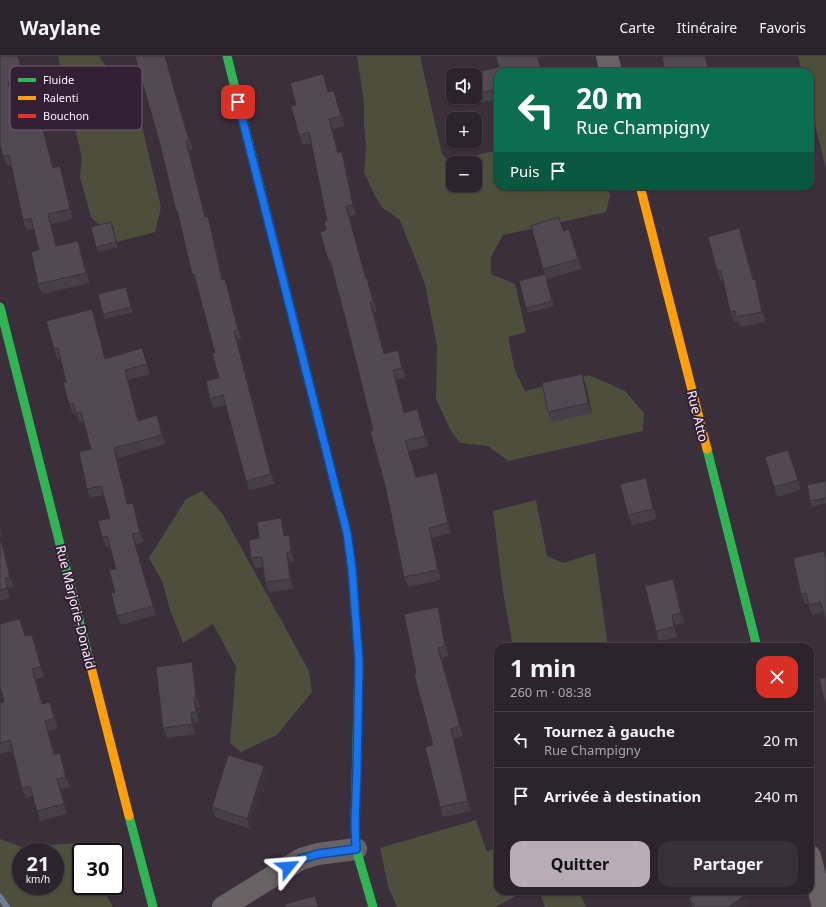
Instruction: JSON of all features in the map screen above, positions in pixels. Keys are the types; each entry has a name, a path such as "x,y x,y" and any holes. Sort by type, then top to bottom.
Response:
{"street":[{"path":"227,56 347,533 352,569 359,662 355,823 356,849 373,907"},
{"path":"607,56 610,68"},
{"name":"Rue Atto","path":"641,190 756,643"},
{"name":"Rue Marjorie-Donald","path":"0,308 148,890 154,907"},
{"path":"223,907 301,859 318,854 356,849"},
{"path":"814,872 823,907"}],"green space":[{"path":"58,56 99,56 106,66 60,66"},
{"path":"357,56 420,56 442,154 446,159 446,192 482,192 482,156 474,156 494,151 494,190 608,190 610,195 606,212 503,235 491,257 491,274 515,284 526,332 508,337 515,371 525,391 589,375 625,391 644,413 643,431 508,461 488,446 460,443 450,429 436,399 437,346 425,284 400,220 383,208 375,196 364,172 366,147 364,103"},
{"path":"798,56 826,56 826,169 814,120 814,68 801,68"},
{"path":"142,126 161,207 155,232 117,242 91,217 80,177 82,158 75,130 142,130"},
{"path":"202,491 222,513 309,671 312,692 277,735 241,752 230,743 236,667 213,624 183,643 169,607 163,583 149,558 186,499"},
{"path":"536,500 547,556 563,563 595,553 607,643 512,643 503,592 493,511"},
{"path":"476,820 487,852 494,848 494,895 517,895 496,907 397,907 388,886 380,848"},
{"path":"0,839 12,843 12,895 64,895 64,844 72,843 72,895 106,895 113,907 0,907"},
{"path":"539,895 581,895 586,907 545,907 541,896"}],"building":[{"path":"0,56 18,56 20,66 10,66 10,81 8,82 10,90 10,130 43,130 53,168 60,166 70,209 48,214 56,246 78,241 86,273 38,284 31,252 39,250 31,218 23,220 9,155 3,156 0,144"},
{"path":"135,56 165,56 189,140 186,141 205,217 208,216 222,280 225,279 238,330 234,331 271,474 246,481 223,395 210,399 206,381 219,378 212,353 215,353 194,274 192,274 160,144 142,81 142,66 138,66"},
{"path":"496,56 537,56 541,68 494,68 499,67"},
{"path":"662,56 705,56 708,68 664,68"},
{"path":"494,68 494,90 482,92 482,71"},
{"path":"323,74 328,92 334,91 341,116 329,119 338,153 342,152 353,205 346,206 366,279 367,278 373,302 370,302 384,354 398,350 402,368 393,370 404,413 417,409 425,436 405,441 416,477 437,473 448,523 429,528 438,570 404,577 385,485 370,431 373,430 330,260 328,260 320,232 326,230 324,222 327,221 309,132 299,135 291,106 296,105 290,83"},
{"path":"559,217 563,231 569,229 578,259 543,269 531,226"},
{"path":"111,222 116,242 96,247 91,227"},
{"path":"739,228 753,280 755,279 762,312 736,317 735,311 730,312 721,270 717,271 708,237"},
{"path":"545,274 552,301 526,308 519,281"},
{"path":"126,287 131,307 103,314 98,294"},
{"path":"92,309 105,359 142,348 147,364 125,370 138,421 157,415 162,435 114,448 127,504 133,503 140,533 132,534 153,606 117,616 111,593 115,592 109,570 116,569 107,536 102,537 98,521 110,518 101,486 87,489 79,452 91,449 81,412 76,413 73,403 69,404 63,382 66,382 58,348 54,349 46,321"},
{"path":"582,374 588,403 548,412 542,383"},
{"path":"788,450 798,480 774,487 765,457"},
{"path":"646,478 653,509 628,515 620,484"},
{"path":"826,481 826,498 810,501 807,485"},
{"path":"281,518 284,536 289,535 291,552 287,552 290,579 265,582 262,557 251,558 249,540 259,538 257,522"},
{"path":"0,536 10,577 5,578 7,588 0,590"},
{"path":"824,551 826,560 826,619 821,602 809,605 806,593 801,594 793,558"},
{"path":"673,579 681,613 672,615 674,627 656,631 645,586"},
{"path":"438,607 445,646 438,648 460,726 451,729 468,801 440,807 425,747 433,745 414,674 416,673 404,614"},
{"path":"20,619 25,636 32,635 41,667 32,669 42,704 50,702 54,718 45,721 54,755 60,753 66,777 57,779 64,804 37,811 30,786 22,788 10,740 0,743 0,703 4,702 0,686 0,624"},
{"path":"192,662 196,712 191,712 192,724 163,728 156,667"},
{"path":"826,677 826,706 819,679"},
{"path":"228,755 264,766 247,819 212,807"},
{"path":"694,895 744,896 728,907 695,907 689,898"},
{"path":"315,896 318,907 286,907 285,904"}],"waterway":[{"path":"0,897 7,907"}],"traffic: fast":[{"path":"227,56 321,430"},
{"path":"0,307 90,663"},
{"path":"707,449 756,643"},
{"path":"356,622 359,662 355,823 356,849 373,907"},
{"path":"129,816 153,907"}],"traffic: slow":[{"path":"641,190 707,449"},
{"path":"90,663 129,816"}],"traffic: jam":[{"path":"321,430 347,533 352,569 356,622"}],"route":[{"path":"238,102 347,533 352,569 359,662 355,823 356,849 318,854 301,859 288,867"}]}
